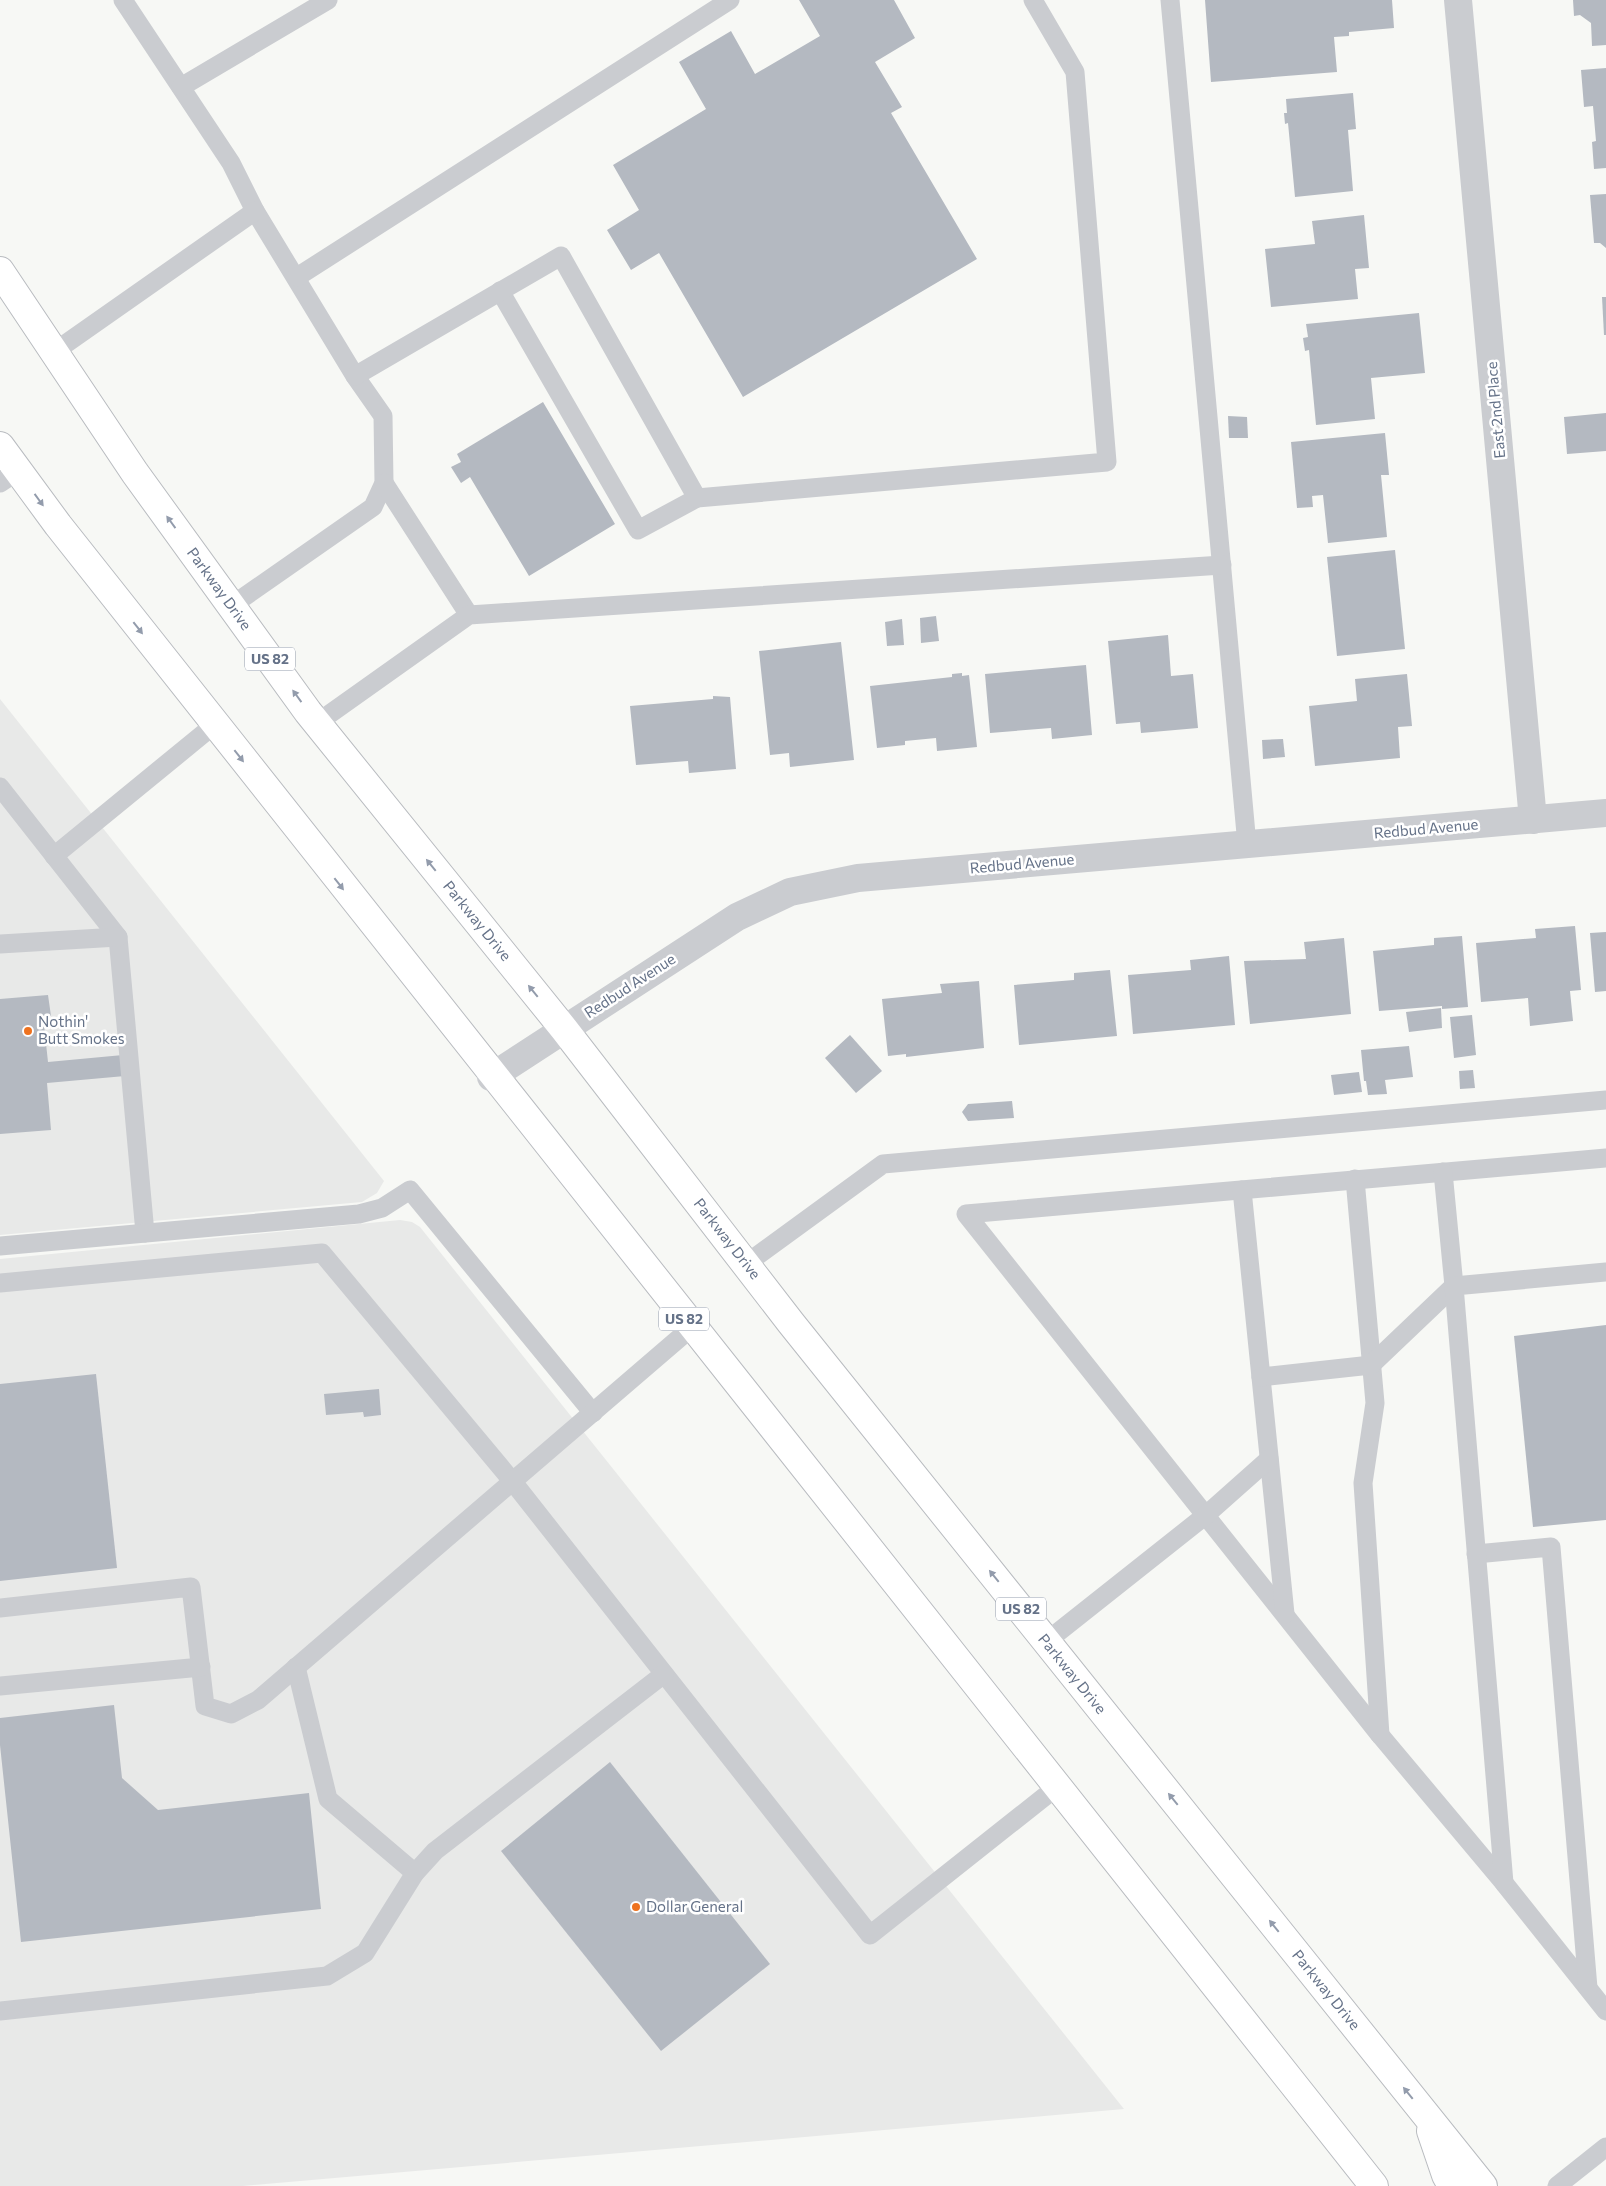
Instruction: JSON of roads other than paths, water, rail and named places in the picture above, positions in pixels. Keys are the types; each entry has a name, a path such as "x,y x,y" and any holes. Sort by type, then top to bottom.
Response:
{"highway":[{"name":"Parkway Drive","path":"0,271 135,472 317,723 564,1029 746,1264 1483,2186"},
{"name":"US 82","path":"0,446 9,477 214,725 492,1078 1058,1786 1374,2186"},
{"path":"1426,2115 1446,2175 1452,2186"}],"street":[{"name":"East 2nd Place","path":"1458,0 1533,820"},
{"name":"Redbud Avenue","path":"492,1078 737,917 790,892 858,878 1606,813"}],"lane":[{"path":"123,0 230,163 255,211 297,277 355,376 383,416 384,483 373,507 231,606"},
{"path":"181,87 328,0"},
{"path":"297,277 730,0"},
{"path":"500,291 638,530 696,498 1107,462 1075,72 1033,0"},
{"path":"1170,0 1247,845"},
{"path":"54,352 255,211"},
{"path":"355,376 561,256 696,498"},
{"path":"384,483 469,615"},
{"path":"317,723 469,615 1222,565"},
{"path":"54,856 214,725"},
{"path":"0,787 118,938 145,1233"},
{"path":"0,944 118,938"},
{"path":"746,1264 883,1164 1606,1100"},
{"path":"1606,1158 966,1214 1380,1735 1504,1884 1606,2011"},
{"path":"1443,1172 1504,1884"},
{"path":"1355,1179 1375,1403 1363,1483 1380,1735"},
{"path":"0,1246 358,1214 382,1208 410,1190 593,1413"},
{"path":"1242,1190 1285,1614"},
{"path":"0,1283 322,1253 513,1482 870,1935 1058,1786"},
{"path":"1261,1377 1372,1365 1454,1286 1606,1272"},
{"path":"0,1608 191,1587 205,1706 231,1714 258,1700 691,1328"},
{"path":"1047,1641 1206,1515 1270,1459"},
{"path":"1476,1554 1551,1547 1588,1988"},
{"path":"0,1686 201,1667"},
{"path":"296,1667 328,1799 416,1873"},
{"path":"0,2011 327,1976 365,1954 416,1873 435,1851 664,1674"},
{"path":"1557,2186 1606,2147"}],"place":[{"name":"Nothin' Butt Smokes","path":"28,1031"},
{"name":"Dollar General","path":"636,1907"}]}
